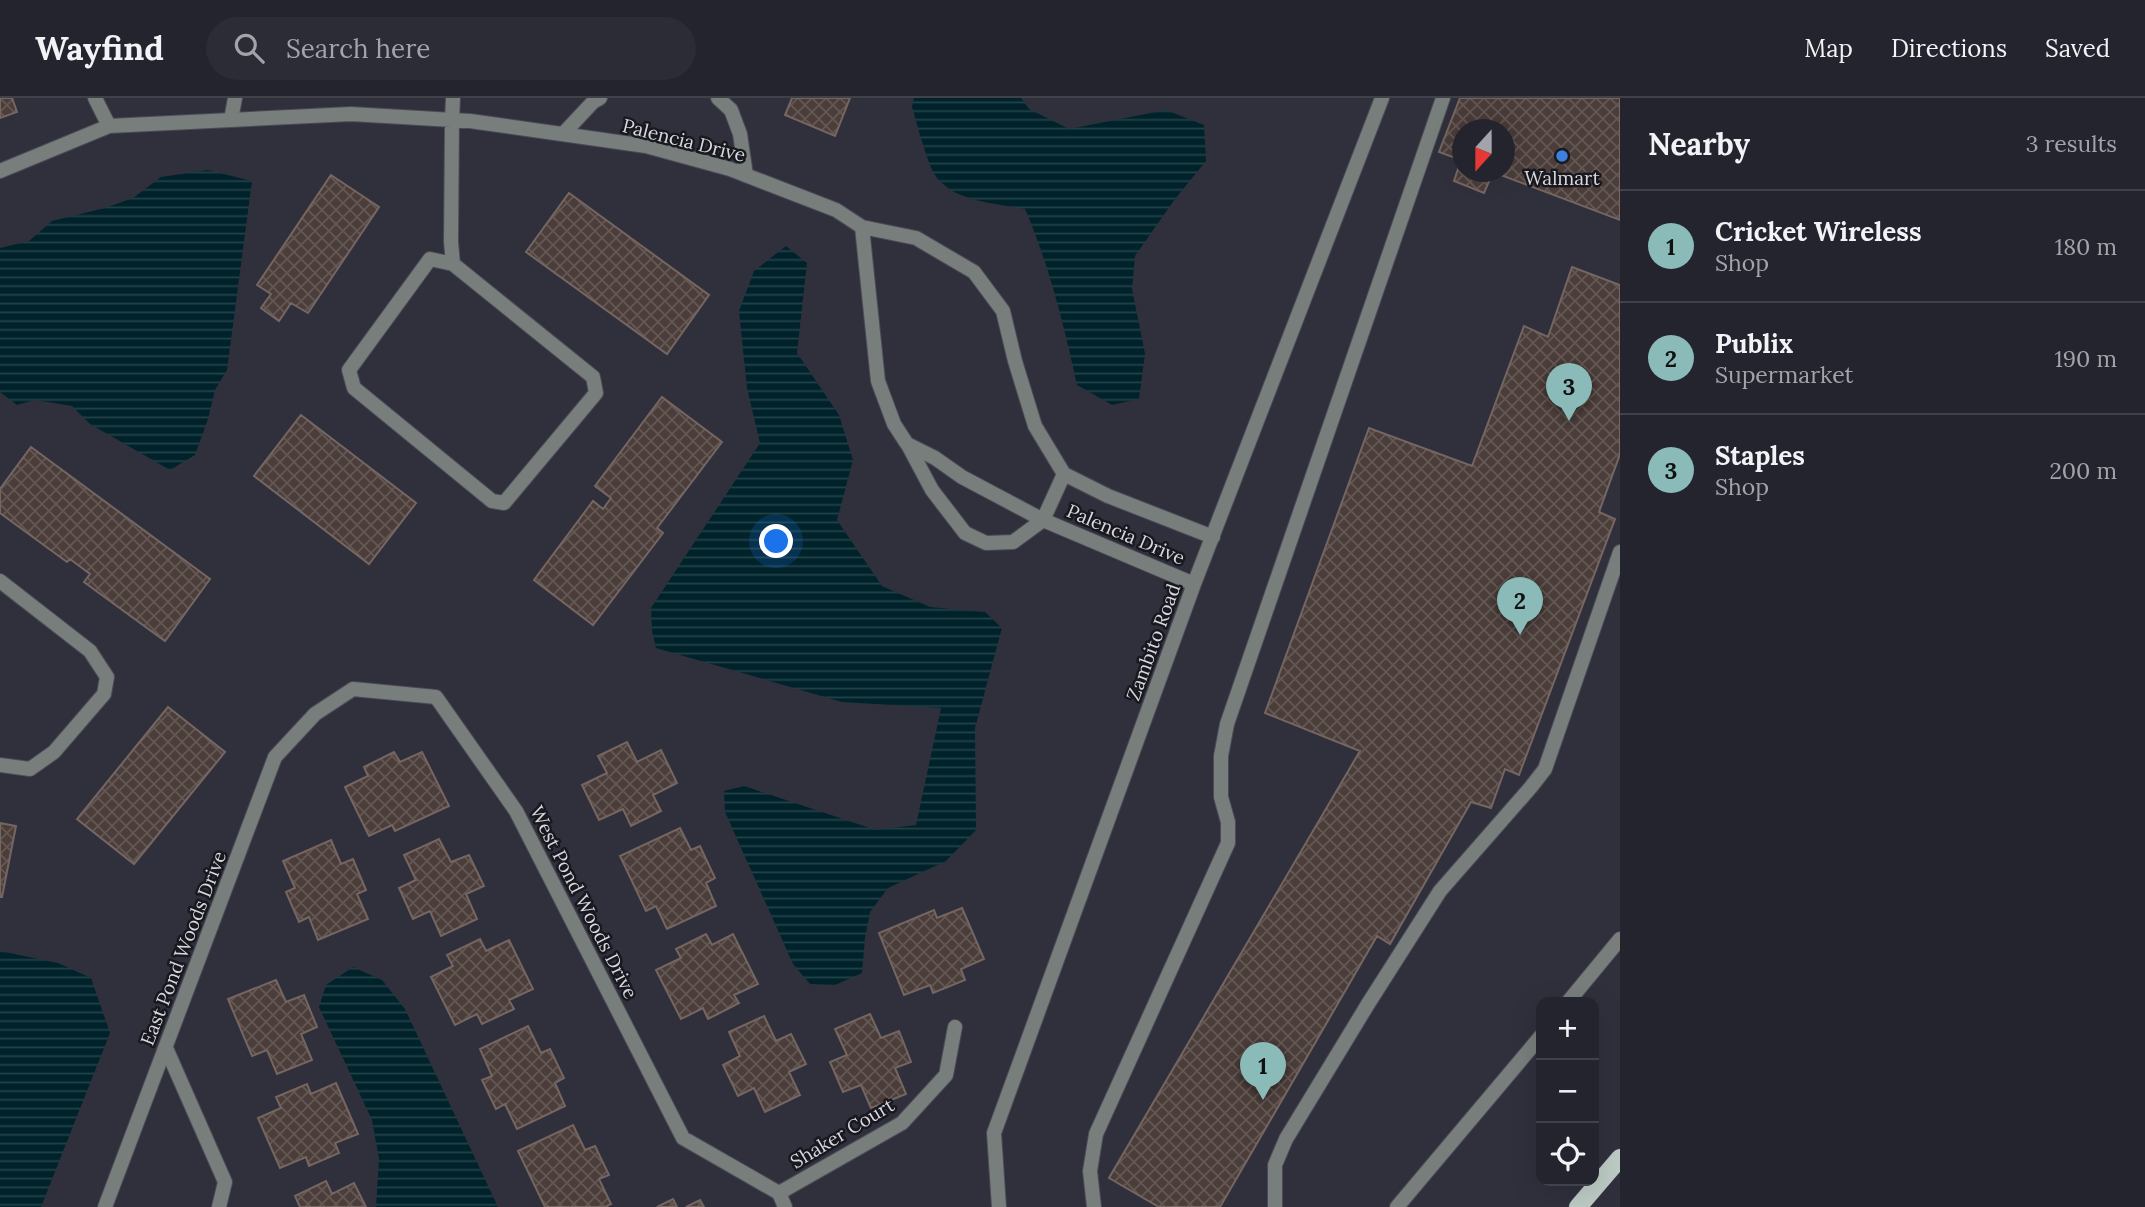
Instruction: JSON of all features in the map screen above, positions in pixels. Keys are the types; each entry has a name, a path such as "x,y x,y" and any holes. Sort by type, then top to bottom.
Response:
{"main road":[{"path":"1577,1207 1620,1158"}],"street":[{"path":"95,98 109,126"},
{"path":"231,120 235,98"},
{"path":"453,98 453,264 593,377 596,393 504,503 492,501 354,388 349,370 430,259 453,264"},
{"path":"563,134 600,98"},
{"path":"718,98 731,110 740,134 746,175"},
{"name":"Zambito Road","path":"999,1207 994,1133 1194,584 1381,98"},
{"path":"1094,1207 1090,1171 1096,1134 1228,843 1228,821 1221,797 1221,756 1227,724 1443,98"},
{"name":"Palencia Drive","path":"0,171 109,126 351,114 452,120 646,146 746,175 836,210 862,227 916,238 974,272 1003,311 1014,361 1035,426 1064,474 1108,496 1213,537"},
{"name":"Palencia Drive","path":"862,227 873,312 878,381 894,424 932,490 965,533 986,543 1013,542 1043,520 1064,474"},
{"name":"Palencia Drive","path":"907,444 935,458 961,477 1043,520 1194,584"},
{"path":"1275,1207 1276,1165 1286,1139 1368,1004 1440,891 1545,769 1620,552"},
{"path":"0,581 90,651 107,677 104,695 54,752 30,769 0,765"},
{"name":"West Pond Woods Drive","path":"315,714 354,689 436,696 516,811 683,1138 782,1200"},
{"name":"East Pond Woods Drive","path":"105,1207 275,757 315,714"},
{"path":"1573,997 1614,957 1620,939"},
{"name":"Shaker Court","path":"782,1200 902,1123 946,1075 955,1027"},
{"path":"1397,1207 1536,1042"},
{"path":"166,1048 225,1182 219,1207"}],"water":[{"path":"914,98 1021,98 1029,109 1069,129 1166,110 1204,125 1206,161 1135,256 1132,289 1145,354 1139,399 1112,405 1077,385 1055,295 1025,209 976,200 952,191 943,184 935,175 926,152 912,107"},
{"path":"208,170 252,181 227,370 215,390 195,455 170,470 90,424 72,406 35,400 17,405 0,392 0,248 29,241 52,221 133,198 161,177"},
{"path":"786,246 807,263 797,353 839,415 853,460 837,520 882,586 930,607 985,612 1002,628 975,728 976,830 946,861 888,888 870,912 862,973 835,985 810,984 793,964 725,812 724,791 744,786 876,830 916,825 941,708 842,702 656,648 652,631 651,608 760,443 747,388 739,311 754,271"},
{"path":"0,951 58,963 91,978 110,1033 41,1207 0,1207"},
{"path":"353,967 382,980 405,1009 498,1207 376,1207 379,1159 372,1120 319,1007 326,985"}],"building":[{"path":"0,98 12,98 17,112 0,118"},
{"path":"792,98 850,98 835,136 785,115"},
{"name":"Walmart","path":"1460,98 1620,98 1620,220 1515,180 1515,119 1452,119 1452,157 1439,152"},
{"path":"331,175 379,207 308,313 291,303 279,321 261,308 271,294 257,285"},
{"name":"Walmart","path":"1456,182 1489,182 1484,193"},
{"path":"569,193 709,295 667,354 526,252"},
{"path":"1572,267 1620,285 1620,454 1599,512 1615,519 1519,775 1505,769 1491,808 1471,802 1390,944 1377,936 1220,1207 1159,1207 1109,1178 1360,751 1265,713 1369,428 1472,466 1524,326 1548,337"},
{"path":"662,397 722,442 657,528 663,533 593,625 534,580 593,501 603,509 611,498 595,486"},
{"path":"301,415 416,503 369,564 254,476"},
{"path":"31,447 210,579 165,641 84,582 90,574 70,559 67,562 0,513 0,489"},
{"path":"168,707 225,752 134,864 77,819"},
{"path":"627,742 637,762 661,750 677,783 653,795 661,811 631,826 623,809 599,820 582,785 607,773 598,756"},
{"path":"394,752 400,762 422,752 449,806 395,831 392,825 369,836 345,787 368,776 364,767"},
{"path":"0,823 16,826 2,897 0,897"},
{"path":"680,828 691,850 700,846 715,878 706,883 716,906 667,929 656,906 646,911 620,856"},
{"path":"439,839 451,862 469,855 484,886 466,894 477,919 441,936 430,911 413,919 399,888 416,880 404,855"},
{"path":"331,840 341,864 353,859 366,890 357,894 368,919 318,940 309,917 299,922 286,892 295,888 283,861"},
{"path":"962,908 984,959 961,969 965,980 933,993 930,985 904,995 879,933 934,910 937,918"},
{"path":"706,934 712,945 733,934 758,984 734,995 739,1003 708,1019 703,1008 681,1019 656,970 681,958 676,949"},
{"path":"480,939 486,951 509,940 533,989 509,1000 514,1009 482,1024 477,1014 455,1025 431,977 453,966 447,955"},
{"path":"276,980 286,1002 304,995 317,1027 301,1034 312,1060 277,1074 267,1050 252,1056 228,999"},
{"path":"870,1014 881,1038 899,1031 911,1062 895,1068 906,1094 871,1108 861,1085 843,1092 830,1062 847,1055 835,1029"},
{"path":"764,1016 776,1041 791,1034 806,1064 789,1072 800,1095 765,1112 754,1088 738,1096 723,1065 740,1056 729,1032"},
{"path":"528,1026 541,1053 550,1049 564,1078 555,1083 565,1106 517,1129 505,1104 496,1109 482,1080 492,1076 480,1049"},
{"path":"336,1083 358,1134 335,1143 339,1153 309,1166 306,1157 280,1168 258,1118 281,1108 276,1097 307,1084 311,1094"},
{"path":"573,1125 585,1150 595,1146 609,1175 599,1179 611,1204 605,1207 545,1207 518,1151"},
{"path":"326,1181 332,1194 354,1183 366,1207 300,1207 295,1196"},
{"path":"673,1199 677,1207 657,1207"},
{"path":"700,1200 704,1207 686,1207"}],"place":[{"name":"Walmart","path":"1562,156"},
{"name":"Staples","path":"1569,421"},
{"name":"Publix","path":"1520,635"},
{"name":"Cricket Wireless","path":"1263,1100"}]}
